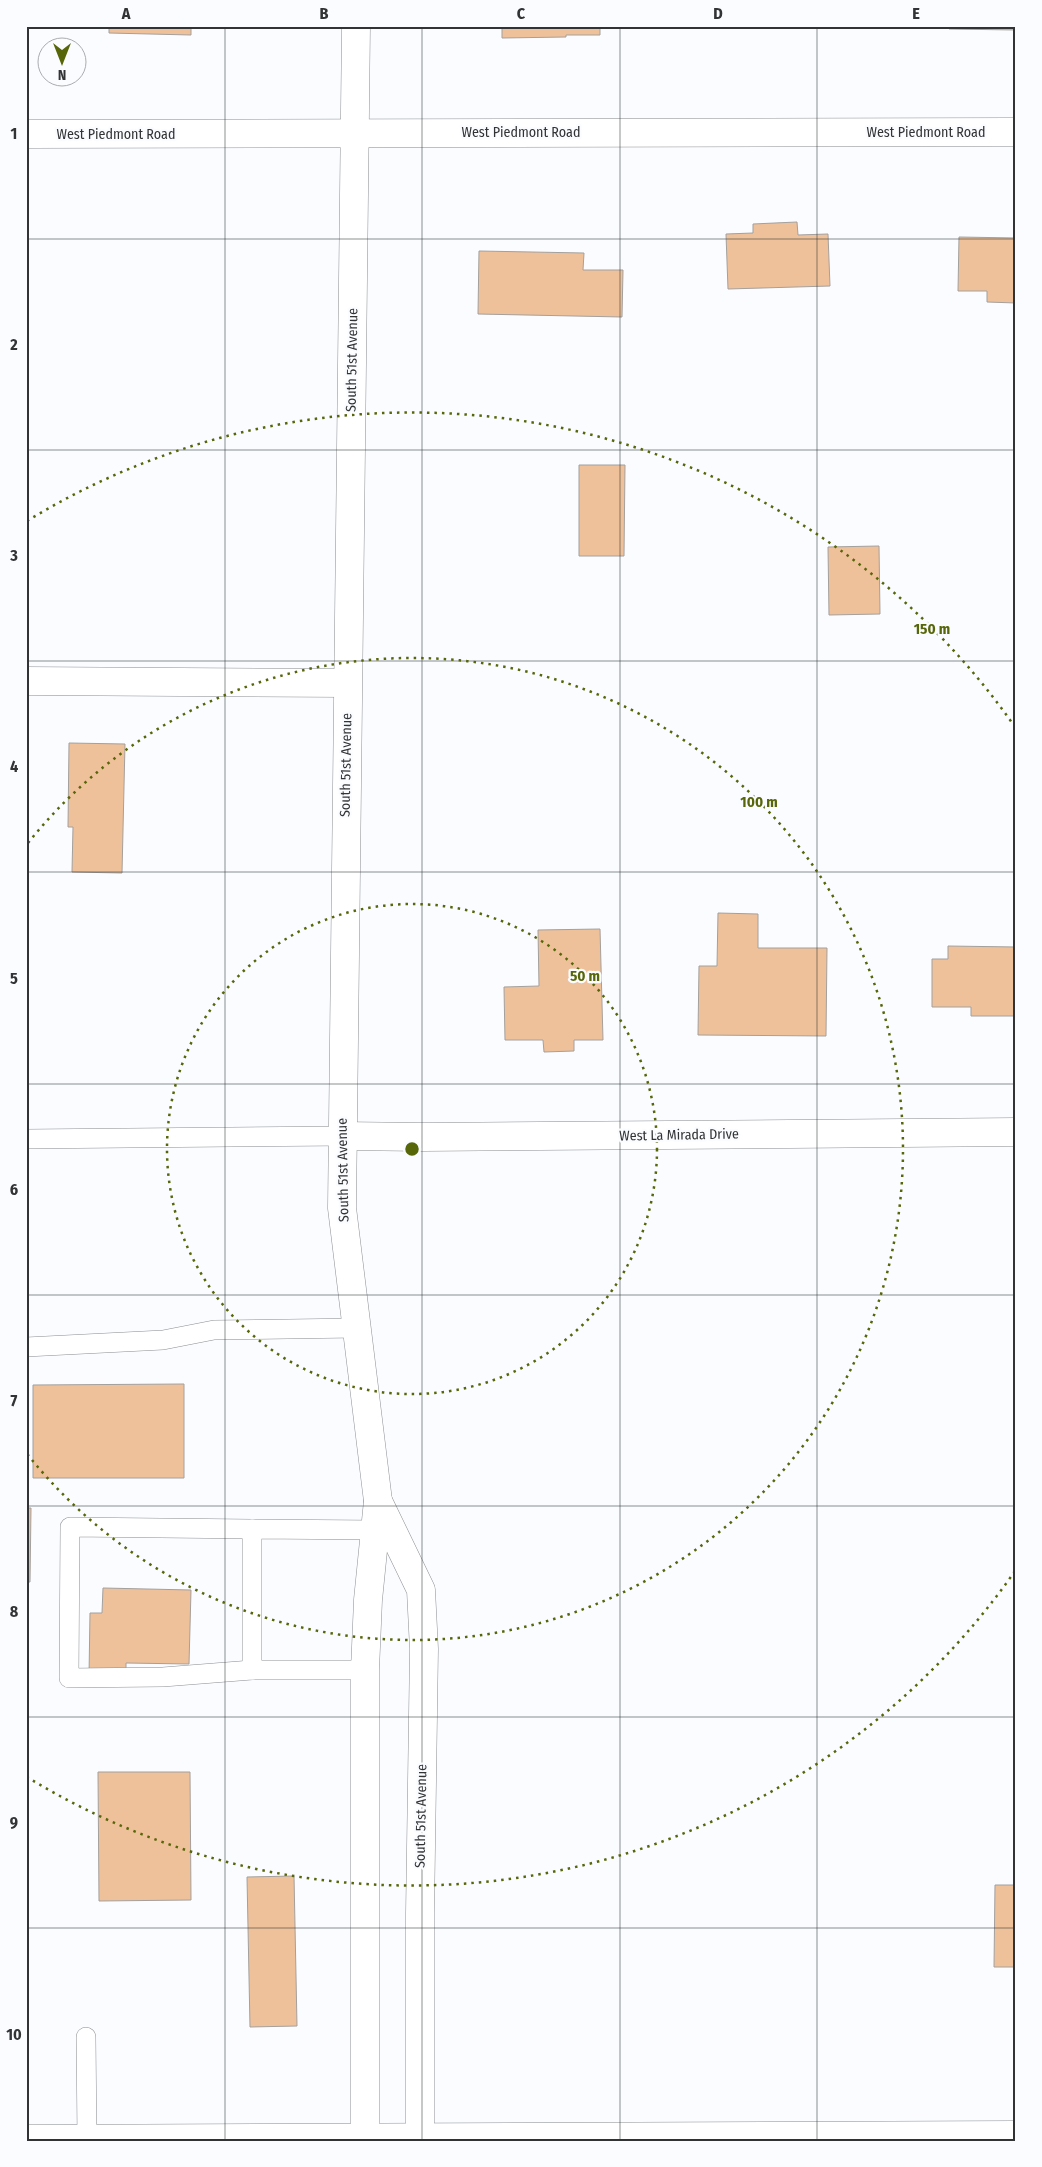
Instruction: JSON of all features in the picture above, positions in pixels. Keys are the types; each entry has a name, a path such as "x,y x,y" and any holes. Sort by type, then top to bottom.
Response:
{"main road":[{"name":"South 51st Avenue","path":"356,26 342,1208 378,1501 368,1600 365,1670 365,2139"},
{"name":"West Piedmont Road","path":"26,134 309,135 355,132 1016,132"},
{"path":"26,682 348,683"},
{"name":"West La Mirada Drive","path":"342,1136 1016,1132"},
{"name":"South 51st Avenue","path":"378,1501 421,1590 424,1649 420,1914 420,2139"},
{"path":"26,2139 420,2139 1016,2135"}],"lane":[{"path":"26,1139 342,1136"},
{"path":"26,1347 163,1340 214,1330 356,1328"},
{"path":"365,1670 252,1670 163,1677 69,1678 70,1527 375,1530"},
{"path":"252,1529 252,1670"},
{"path":"86,2038 87,2139"}],"building":[{"path":"109,26 191,26 191,35 109,33"},
{"path":"502,26 600,26 600,35 502,38"},
{"path":"727,26 809,26 727,27"},
{"path":"949,26 1016,26 1016,30 949,29"},
{"path":"797,222 798,235 828,234 830,286 728,289 726,234 753,233 753,224"},
{"path":"959,237 1016,238 1016,303 987,302 987,291 958,291"},
{"path":"479,251 584,253 583,270 623,270 622,317 478,314"},
{"path":"579,465 625,465 624,556 579,556"},
{"path":"879,546 880,614 829,615 828,547"},
{"path":"69,743 125,744 122,873 72,872 73,827 68,827"},
{"path":"718,913 758,914 758,948 827,948 826,1036 698,1035 699,966 717,966"},
{"path":"600,929 603,1040 574,1040 574,1051 544,1052 543,1040 505,1040 504,987 539,986 538,930"},
{"path":"948,946 1016,947 1016,1016 971,1016 971,1007 932,1007 932,959 948,959"},
{"path":"1015,1257 1016,1370 1014,1370"},
{"path":"184,1384 184,1478 33,1478 33,1385"},
{"path":"26,1508 31,1508 30,1582 26,1582"},
{"path":"103,1588 191,1590 189,1664 126,1663 126,1676 89,1676 90,1613 102,1613"},
{"path":"98,1772 190,1772 191,1900 99,1901"},
{"path":"294,1876 297,2026 250,2027 247,1877"},
{"path":"995,1885 1016,1885 1016,1967 994,1967"}]}
